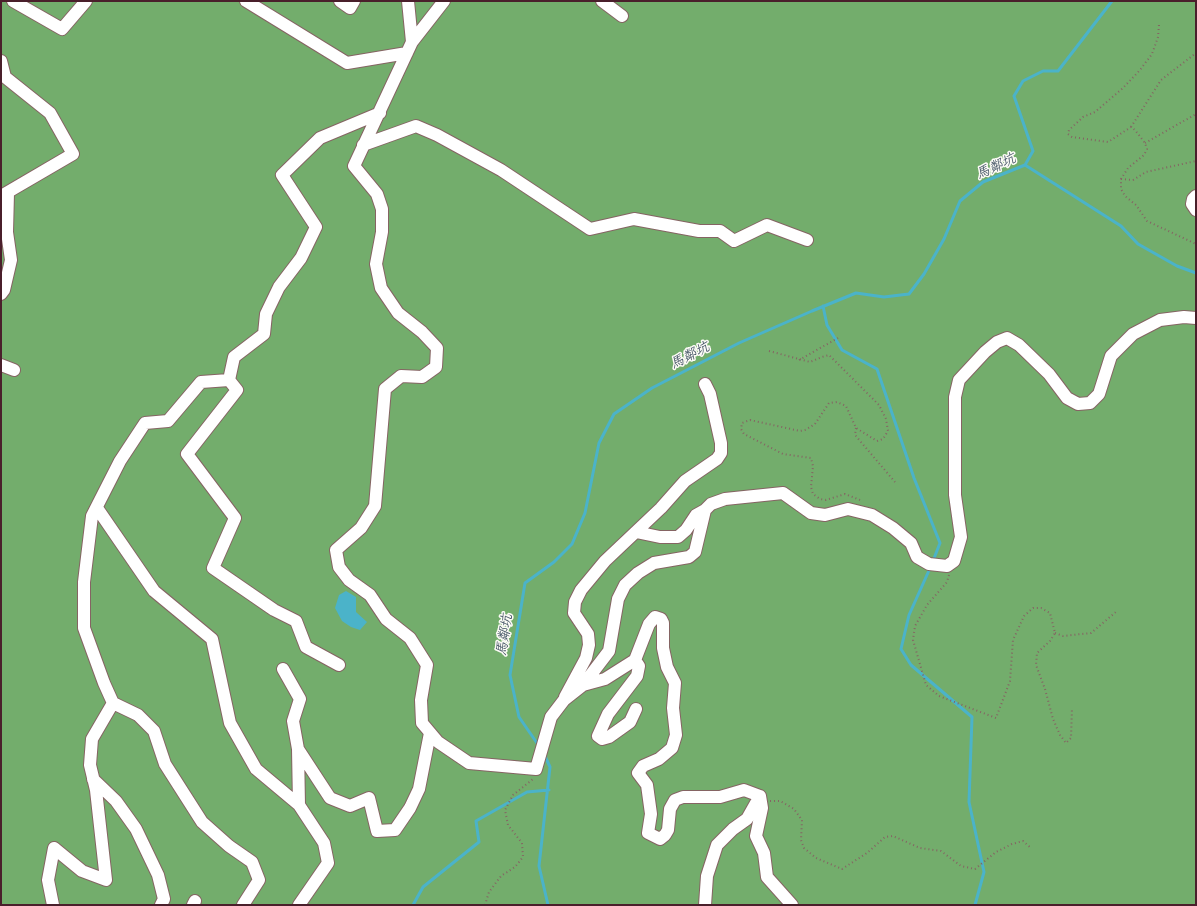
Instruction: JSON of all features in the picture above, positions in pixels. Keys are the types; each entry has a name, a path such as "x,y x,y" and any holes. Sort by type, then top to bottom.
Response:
{"street":[{"path":"13,1 62,29 86,1"},
{"path":"246,1 347,63 410,48"},
{"path":"340,1 350,8 354,1"},
{"path":"408,1 410,48"},
{"path":"444,1 410,48 354,166 377,194 382,209 382,232 376,264 381,288 398,313 422,332 437,348 436,367 422,377 402,376 385,389 375,506 361,528 336,550 339,567 349,580 370,595 386,619 410,638 427,665 421,700 422,724 438,742 469,763 538,764 551,717 564,700 586,658 589,645 588,634 574,613 575,602 580,590 605,561 661,508 685,481 717,459 721,453 720,436 706,384"},
{"path":"602,1 622,16"},
{"path":"1,61 5,78 50,113 73,154 4,194 11,260 4,290 1,294"},
{"path":"229,380 234,357 264,334 266,314 280,287 301,258 316,227 282,175 320,138 380,113"},
{"path":"363,145 416,126 437,135 501,170 590,229 634,219 699,231 720,231 734,241 767,225 807,240"},
{"path":"1196,196 1192,199 1192,204 1196,210"},
{"path":"636,532 660,537 678,537 686,530 696,515 711,504 724,499 783,493 811,513 825,515 848,509 872,515 893,528 911,543 917,557 934,565 947,566 954,561 961,537 955,495 955,397 959,380 985,352 997,342 1007,338 1019,344 1049,374 1067,398 1078,404 1090,403 1099,394 1111,356 1133,334 1160,320 1184,317 1196,318"},
{"path":"1,365 14,370"},
{"path":"229,380 201,382 184,405 168,421 145,423 120,461 92,516 84,582 84,628 113,703 138,715 154,731 165,764 202,822 229,846 252,862 259,880 243,905"},
{"path":"229,380 237,390 188,454 235,518 213,568 274,610 296,621 306,647 339,665"},
{"path":"97,508 154,591 212,639 230,723 256,769 299,805 324,843 328,863 299,905"},
{"path":"564,700 583,686 609,651 618,598 625,585 638,573 654,563 689,557 695,552 704,510"},
{"path":"583,686 605,680 635,660 649,624 655,617 661,620 663,623 662,648 666,667 675,683 673,708 676,735 672,748 659,759 643,766 638,773 647,785 651,814 648,834 660,839 665,836 668,830 670,808 675,800 683,797 720,797 744,790 760,796"},
{"path":"635,660 640,666 637,676 608,714 598,736 602,739 609,737 630,722 636,709"},
{"path":"283,669 300,699 293,721 298,749 299,805"},
{"path":"53,905 48,880 54,848 82,871 106,880 90,765 92,739 113,703"},
{"path":"298,749 330,798 350,806 369,798 377,831 395,830 410,808 419,788 430,733"},
{"path":"93,779 116,801 136,829 158,875 164,899 161,905"},
{"path":"760,796 762,808 756,836 764,853 767,877 792,905"},
{"path":"705,905 707,876 717,845 733,829 747,819 760,796"}],"path":[{"path":"1159,25 1158,36 1152,54 1140,70 1123,88 1095,112 1083,117 1069,130 1068,134 1072,137 1108,142 1131,127 1161,80 1196,53"},
{"path":"1145,143 1196,114"},
{"path":"1131,127 1145,143 1147,149 1144,155 1128,168 1121,179 1121,189 1125,196 1136,205 1147,221 1196,244"},
{"path":"1121,179 1133,180 1146,172 1196,161"},
{"path":"798,360 838,338"},
{"path":"769,351 810,362 829,355 879,405 886,419 888,431 884,439 877,440 856,428"},
{"path":"861,501 845,494 826,500 820,499 813,494 811,487 813,466 811,458 783,454 744,434 741,429 742,423 750,420 800,431 805,430 815,424 829,403 837,402 846,406 856,428 855,435 895,482"},
{"path":"954,561 947,582 927,606 914,626 913,640 926,685 939,696 996,718 1010,681 1013,640 1024,616 1033,608 1041,608 1050,613 1055,633 1050,642 1037,653 1036,665 1045,689 1053,719 1060,735 1066,743 1071,738 1072,708"},
{"path":"1055,633 1063,636 1091,633 1117,611"},
{"path":"485,905 489,892 501,876 515,867 523,856 522,843 508,825 505,810 513,795 533,779 538,764"},
{"path":"762,808 769,801 780,800 794,810 802,820 801,840 804,848 816,858 842,869 867,853 886,837 893,836 920,848 941,852 962,866 976,868 996,852 1012,844 1023,841 1031,848"}],"green space":[{"path":"1,1 1196,1 1196,905 1,905"}],"water":[{"path":"346,591 356,597 356,612 367,622 360,630 351,627 342,621 335,608 339,595"}],"waterway":[{"name":"馬鄰坑","path":"539,746 519,717 510,675 525,583 554,562 572,544 585,513 599,443 614,414 652,388 739,343 856,293 884,297 909,294 924,274 944,239 960,201 983,182 1025,165 1033,151 1014,96 1023,81 1043,71 1058,71 1112,1"},
{"path":"1025,165 1121,226 1138,244 1177,266 1196,273"},
{"path":"823,306 827,325 842,350 877,369 914,478 940,543 933,561"},
{"path":"931,566 909,615 901,649 911,665 972,717 969,802 984,872 975,905"},
{"name":"馬鄰坑","path":"544,754 550,767 539,866 548,905"},
{"path":"413,905 423,887 479,842 476,821 527,792 549,790"}]}
